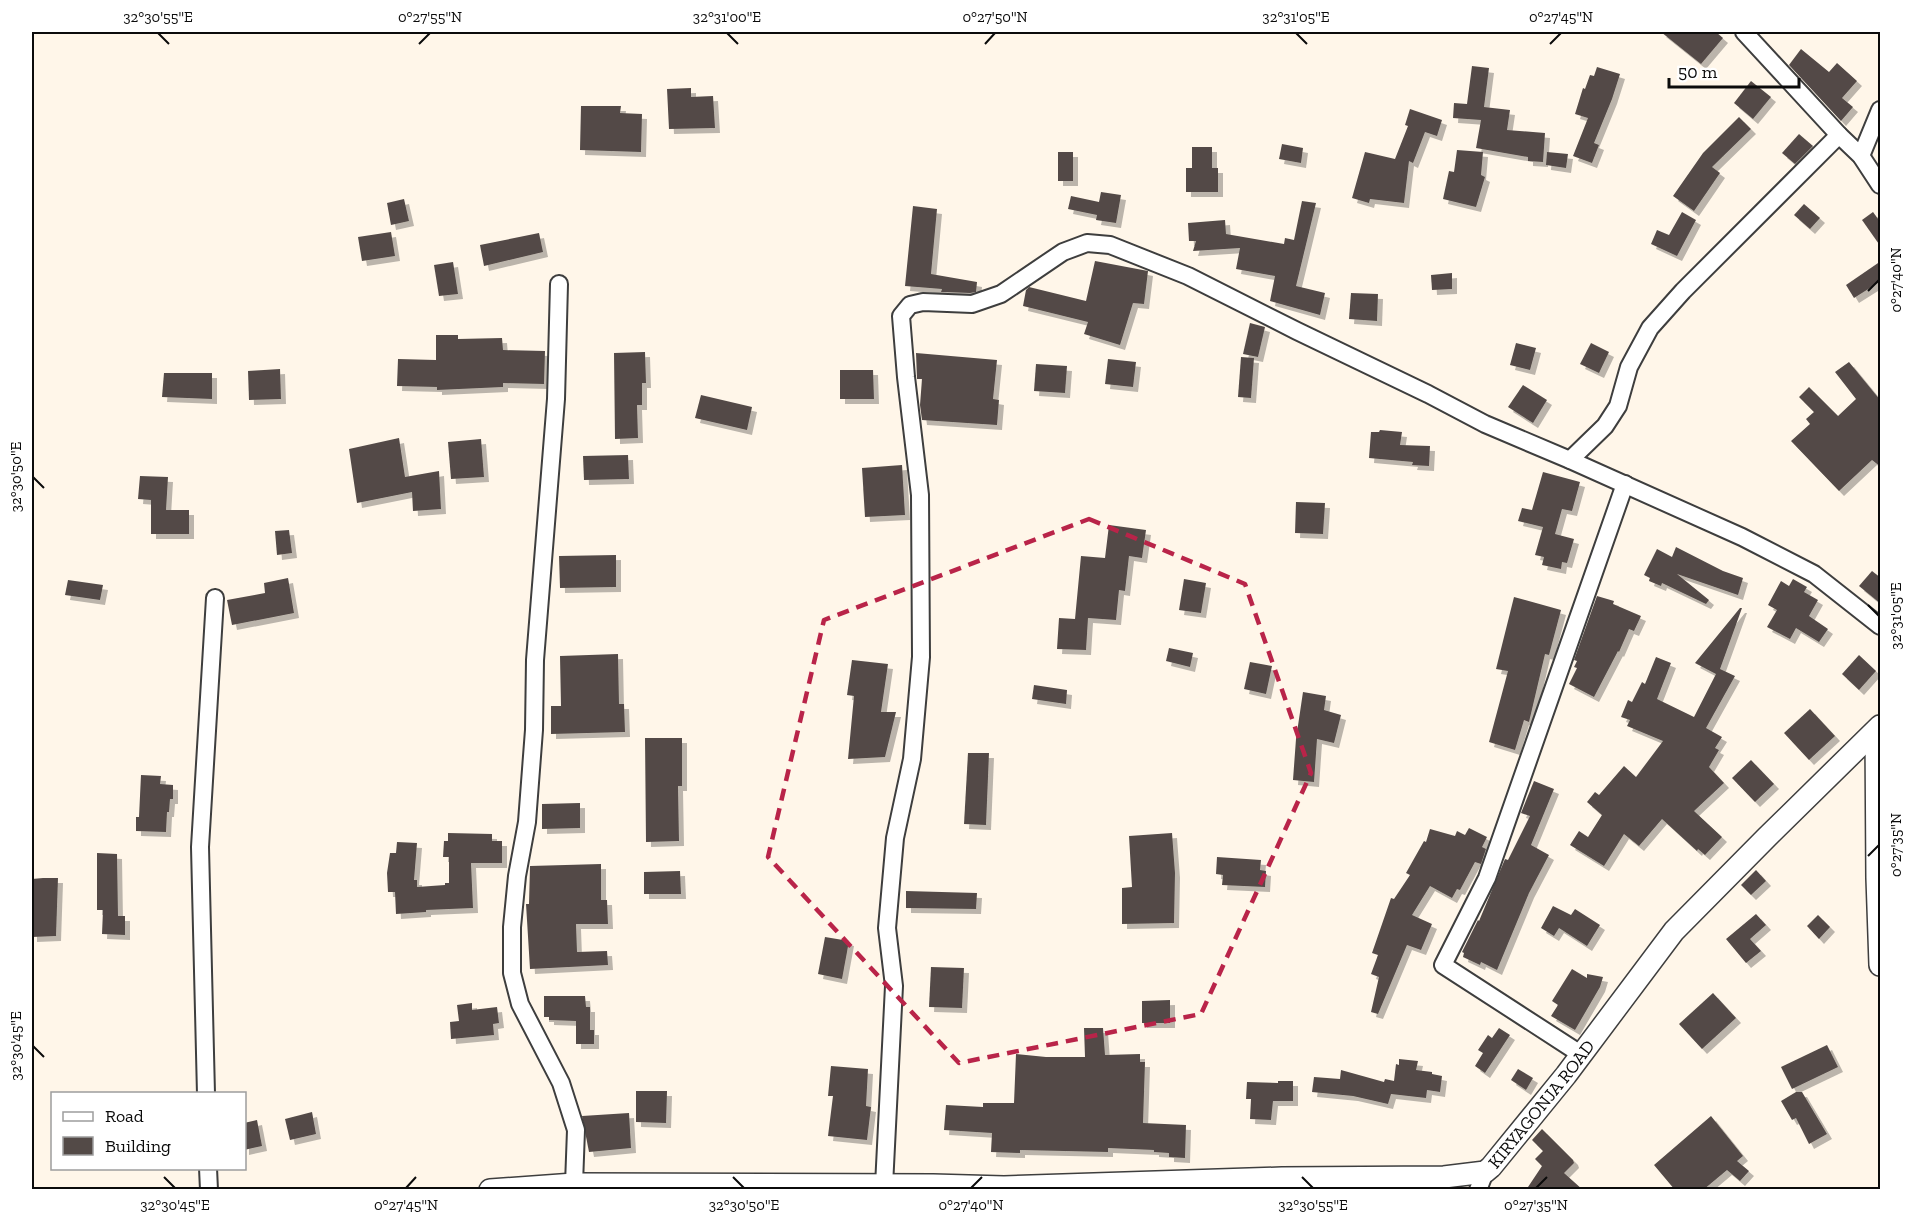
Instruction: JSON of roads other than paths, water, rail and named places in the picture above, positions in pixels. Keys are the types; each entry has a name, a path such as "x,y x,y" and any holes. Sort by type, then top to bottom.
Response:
{"street":[{"path":"1744,32 1839,135 1862,156 1881,185"},
{"path":"1862,156 1881,110"},
{"path":"1570,460 1605,426 1618,406 1629,367 1650,328 1683,291 1839,135"},
{"path":"884,1186 894,986 887,928 895,838 912,759 921,657 920,495 901,316 910,305 923,302 972,304 1001,294 1063,252 1087,243 1110,245 1188,276 1485,424 1742,537 1814,574 1881,626"},
{"path":"559,284 556,399 535,660 534,730 527,822 516,886 512,927 512,973 520,1004 561,1083 576,1130 574,1184"},
{"path":"1582,1055 1443,965 1487,878 1625,484"},
{"path":"206,1092 200,847 215,598"},
{"path":"1878,729 1877,878 1881,965"},
{"name":"KIRYAGONJA ROAD","path":"490,1190 574,1184 1036,1187 1353,1176 1444,1177 1481,1181 1582,1055 1674,931 1774,829 1878,729"},
{"path":"208,1170 209,1190"}]}
